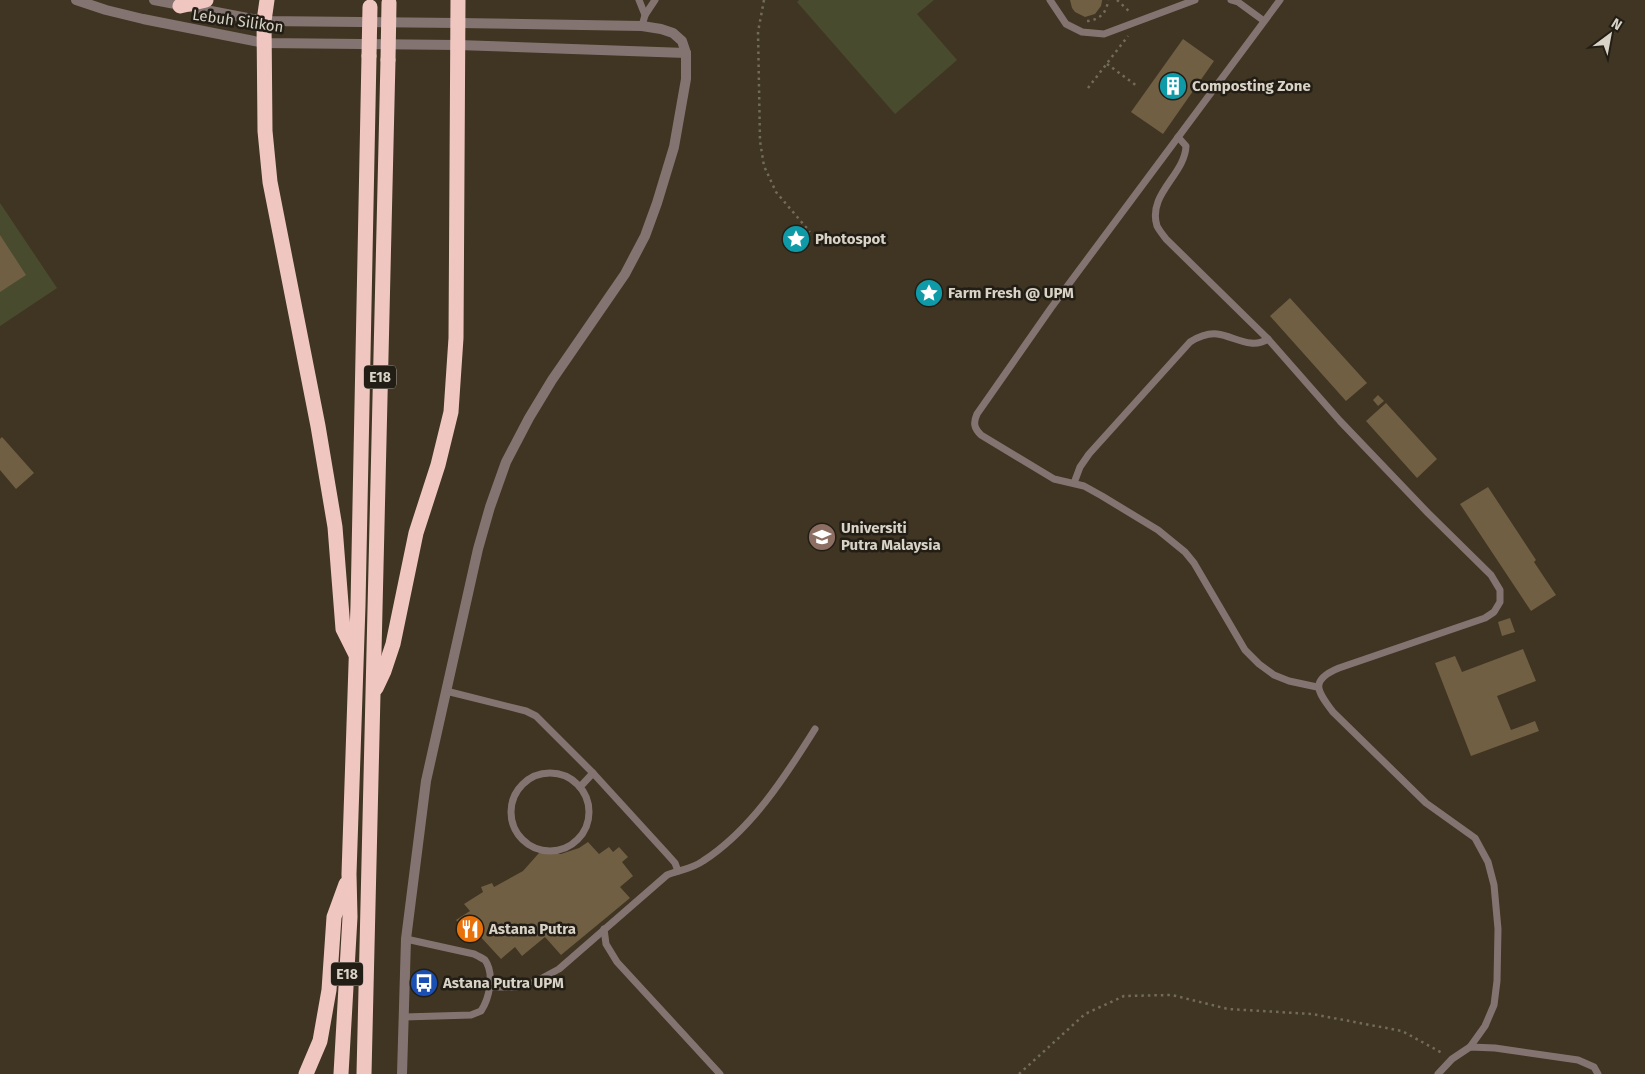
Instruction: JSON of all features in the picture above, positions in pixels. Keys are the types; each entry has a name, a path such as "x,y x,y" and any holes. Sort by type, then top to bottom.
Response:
{"highway":[{"path":"180,6 206,0"},
{"path":"267,0 264,21 265,131 270,182 329,490 335,527 343,629 356,655"},
{"path":"373,694 384,671 393,644 416,532 438,464 450,412 456,338 458,0"},
{"name":"E18","path":"364,1074 389,2"},
{"name":"E18","path":"341,1074 350,916 349,874 358,595 370,3"},
{"path":"306,1074 320,1041 329,990 334,917 349,874"}],"street":[{"name":"Lebuh Silikon","path":"76,0 106,10 152,21 264,43 458,45 686,54 682,41 673,33 642,26 264,21 154,0"},
{"path":"402,1074 406,939 426,781 478,549 506,462 533,410 625,274 645,236 658,202 674,147 686,79 686,54"}],"lane":[{"path":"639,0 645,15"},
{"path":"642,26 645,15 655,0"},
{"path":"1050,0 1066,24 1082,32 1104,34 1195,0"},
{"path":"1231,0 1238,2 1264,21"},
{"path":"1280,0 1051,308 977,414 974,422 975,429 980,435 1054,479 1074,483 1102,496 1158,530 1185,552 1194,563 1245,650 1258,664 1274,675 1289,681 1318,687"},
{"path":"1178,137 1186,146 1186,156 1162,192 1156,213 1157,226 1166,239 1268,339 1347,428 1491,575 1500,590 1500,602 1494,612 1485,618 1339,668 1320,679 1318,687 1319,695 1333,712 1426,803 1474,838 1488,862 1494,885 1498,929 1497,981 1494,1005 1485,1026 1470,1047 1452,1058 1438,1074"},
{"path":"1074,483 1080,467 1089,454 1190,342 1202,335 1216,334 1256,344 1268,339"},
{"path":"446,691 526,711 536,716 593,773 675,863 678,871"},
{"path":"489,987 517,987 535,982 559,969 667,875 695,866 714,854 737,833 779,783 815,729"},
{"path":"557,773 570,778 580,787 587,798 590,812 588,825 581,837 570,845 558,850 544,850 531,846 521,837 514,825 511,812 514,799 520,787 530,778 543,774 557,773"},
{"path":"580,787 593,773"},
{"path":"604,929 606,944 617,962 720,1074"},
{"path":"404,1017 471,1015 481,1011 487,1002 489,987 489,969 484,959 474,954 406,939"},
{"path":"1470,1047 1495,1048 1578,1060 1594,1067 1598,1074"}],"path":[{"path":"764,0 758,32 760,141 764,166 776,192 810,232"},
{"path":"1081,21 1088,22 1100,16 1105,11 1108,0"},
{"path":"1088,88 1139,21 1117,0"},
{"path":"1106,64 1137,86"},
{"path":"1018,1074 1085,1014 1124,996 1172,995 1228,1009 1312,1014 1402,1032 1452,1058"}],"green space":[{"path":"799,0 934,0 917,14 957,60 895,114 797,2"},
{"path":"0,203 57,288 0,326"}],"building":[{"path":"1070,0 1102,1 1095,14 1085,17 1075,12"},
{"name":"Composting Zone","path":"1183,39 1214,61 1163,134 1131,112"},
{"path":"0,235 26,275 0,292"},
{"path":"1290,298 1367,383 1346,401 1270,316"},
{"path":"1378,395 1384,401 1378,406 1373,400"},
{"path":"1386,403 1437,459 1417,478 1366,421"},
{"path":"2,437 34,473 16,489 0,470 0,439"},
{"path":"1488,487 1536,560 1534,562 1556,595 1531,611 1460,504"},
{"path":"1510,618 1515,632 1502,636 1498,622"},
{"path":"1523,649 1536,681 1497,696 1511,730 1535,721 1539,731 1471,756 1435,663 1455,656 1462,672"},
{"path":"588,842 599,854 609,847 613,852 619,847 628,857 622,862 633,876 620,887 630,898 561,955 545,937 522,956 515,947 501,959 478,934 474,938 456,920 470,911 464,904 483,892 481,887 492,883 494,887 523,871 539,853 561,854 579,848"}],"place":[{"name":"Composting Zone","path":"1173,86"},
{"name":"Photospot","path":"796,239"},
{"name":"Farm Fresh @ UPM","path":"929,293"},
{"name":"Universiti Putra Malaysia","path":"822,537"},
{"name":"Astana Putra","path":"470,929"},
{"name":"Astana Putra UPM","path":"424,983"}]}
